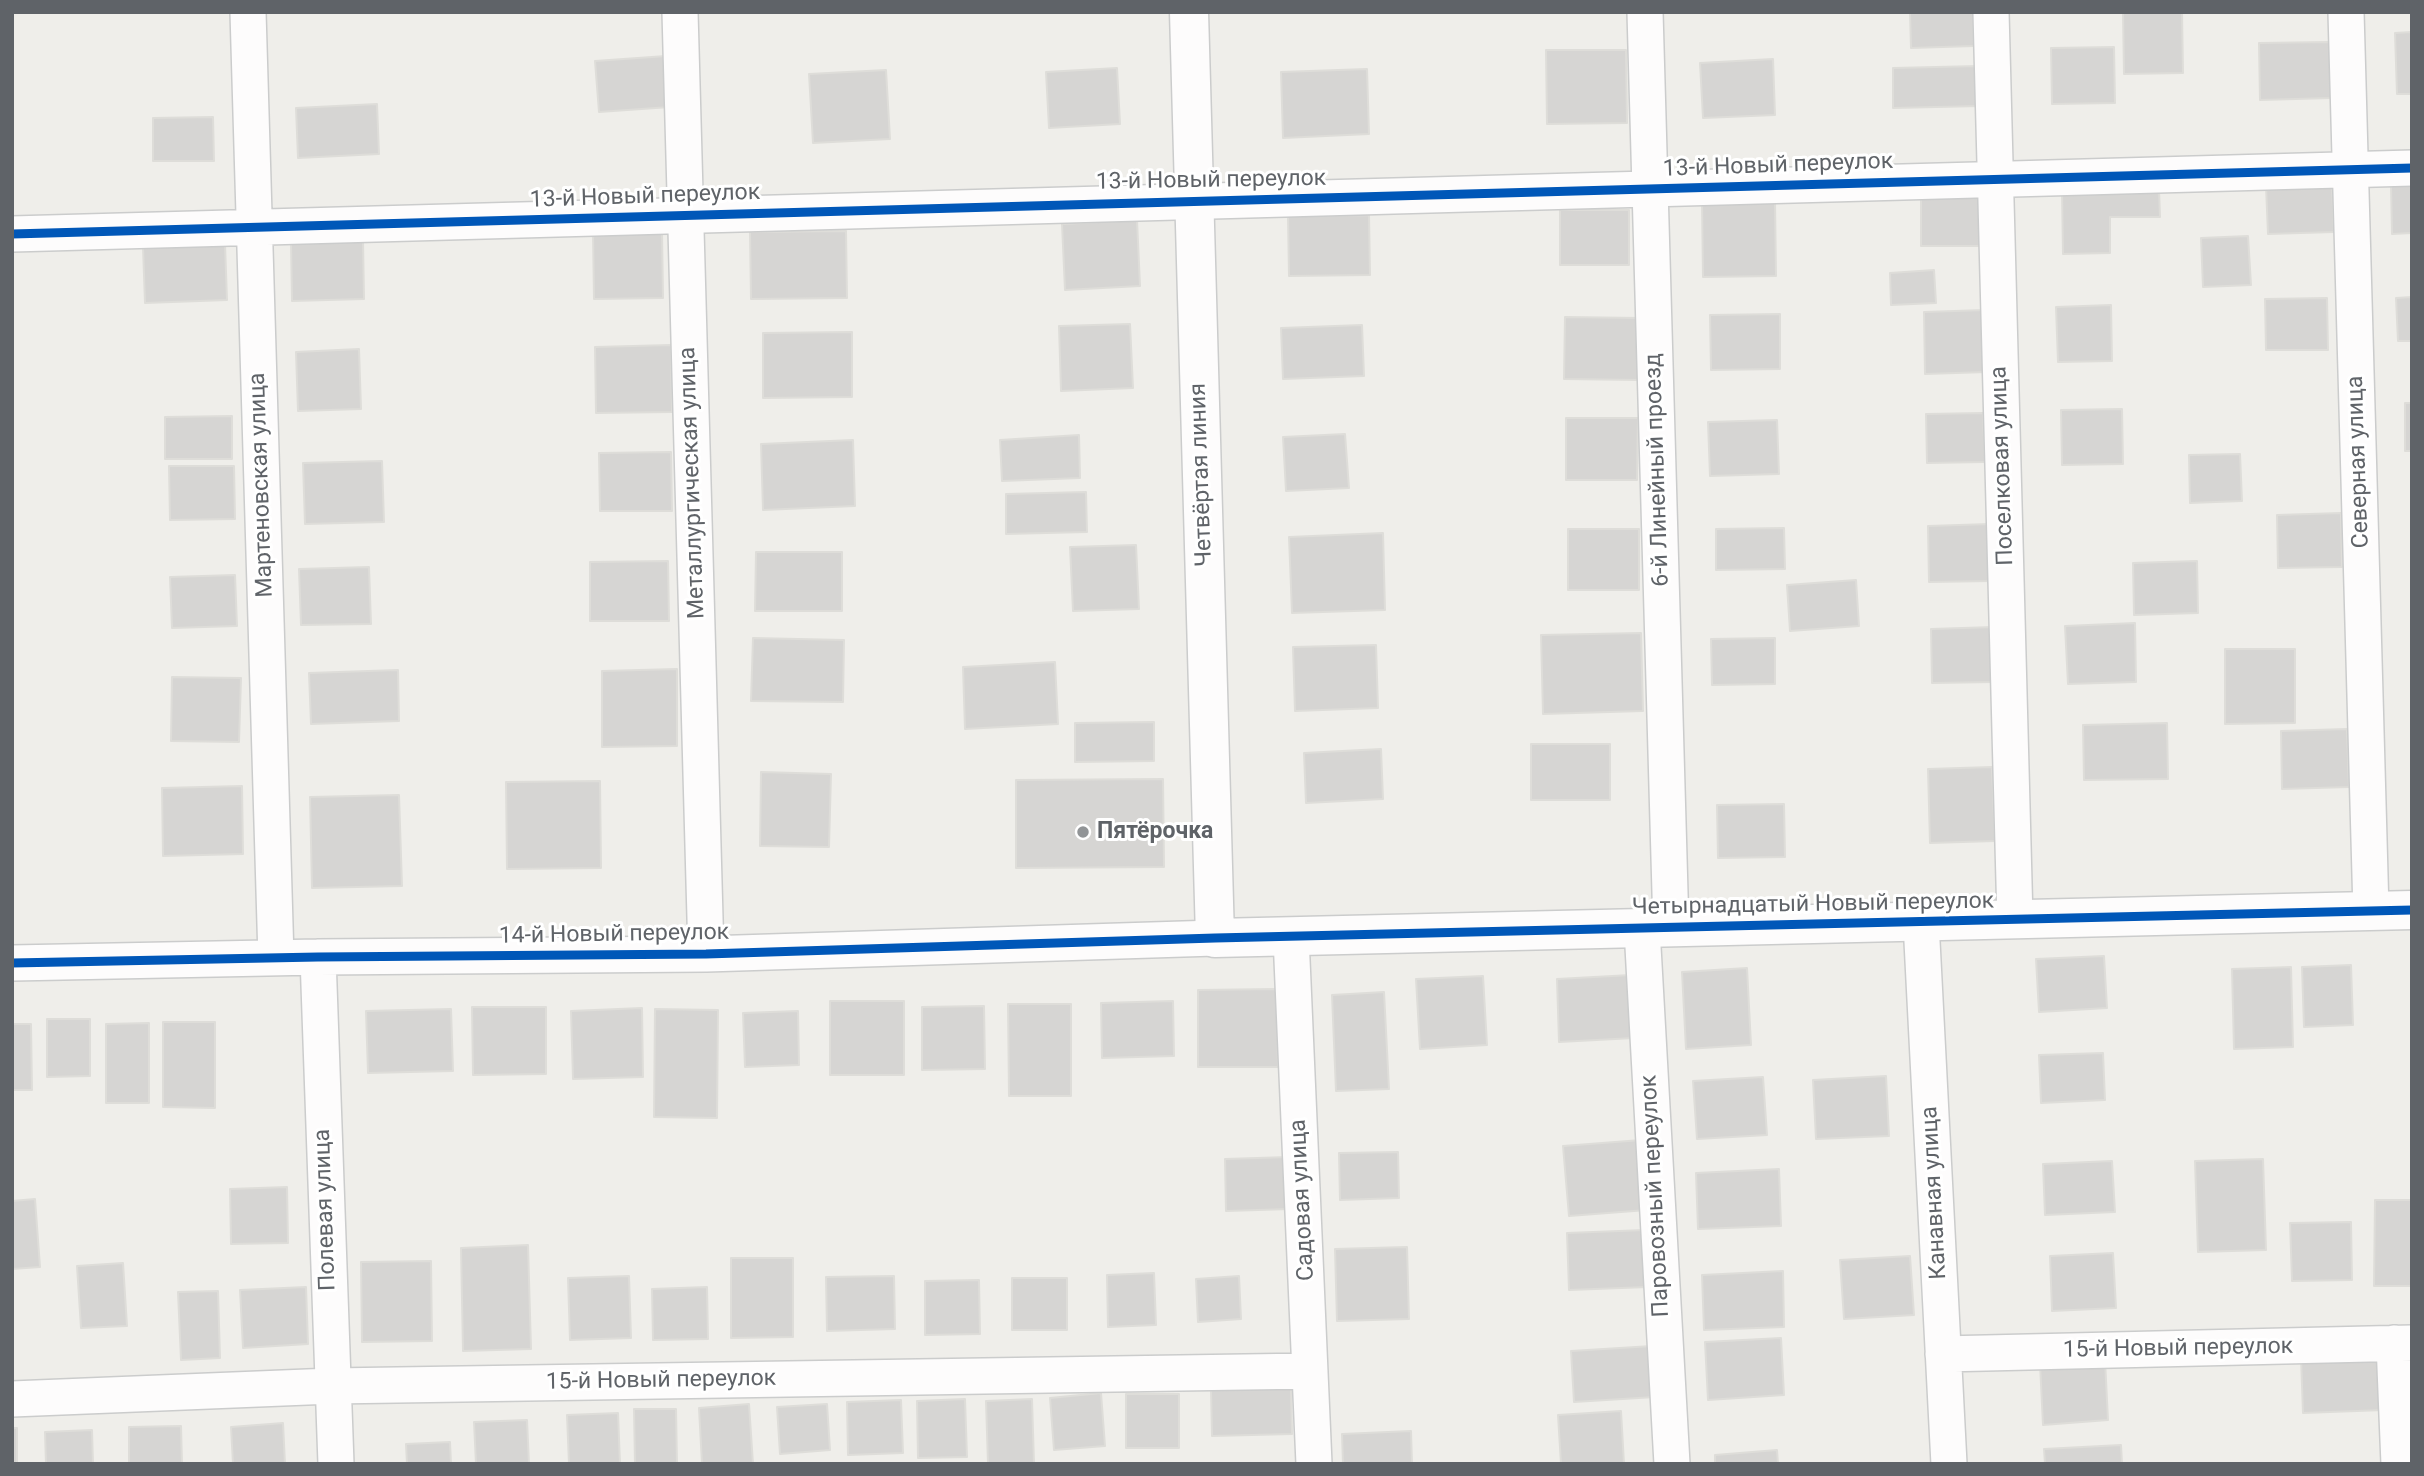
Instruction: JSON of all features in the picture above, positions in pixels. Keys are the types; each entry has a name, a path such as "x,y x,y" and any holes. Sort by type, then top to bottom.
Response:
{"street":[{"name":"Мартеновская улица","path":"248,12 276,958"},
{"name":"Металлургическая улица","path":"680,12 706,954"},
{"name":"Четвёртая линия","path":"1189,12 1215,938"},
{"name":"6-й Линейный проезд","path":"1645,12 1650,189 1657,928"},
{"name":"Поселковая улица","path":"1991,12 2015,920"},
{"name":"Северная улица","path":"2346,12 2371,911"},
{"name":"13-й Новый переулок","path":"12,234 2412,168"},
{"name":"Четырнадцатый Новый переулок","path":"1215,938 2412,911"},
{"name":"Канавная улица","path":"1921,922 1949,1464"},
{"name":"Паровозный переулок","path":"1657,928 1672,1464"},
{"name":"Садовая улица","path":"1291,937 1314,1464"},
{"name":"14-й Новый переулок","path":"12,963 706,954 1215,938"},
{"name":"Полевая улица","path":"318,957 335,1464"},
{"name":"15-й Новый переулок","path":"1943,1354 2403,1343"},
{"path":"2399,1464 2403,1343"},
{"name":"15-й Новый переулок","path":"12,1399 332,1386 1310,1371"}],"building":[{"path":"1910,12 1973,12 1974,46 1911,48"},
{"path":"2123,12 2182,12 2183,73 2124,74"},
{"path":"2412,32 2412,94 2397,94 2395,33"},
{"path":"2330,42 2331,98 2260,100 2259,43"},
{"path":"2114,47 2115,103 2052,104 2051,48"},
{"path":"1546,50 1626,50 1627,123 1547,124"},
{"path":"666,56 670,107 599,112 595,61"},
{"path":"1773,59 1775,115 1703,118 1700,63"},
{"path":"1979,66 1980,106 1893,108 1893,68"},
{"path":"1117,68 1120,124 1049,128 1046,72"},
{"path":"1367,69 1369,134 1283,138 1281,72"},
{"path":"886,70 890,139 813,143 809,74"},
{"path":"377,104 379,154 298,158 296,108"},
{"path":"213,117 214,161 153,161 153,118"},
{"path":"2332,184 2334,232 2268,234 2266,186"},
{"path":"2391,185 2412,185 2412,233 2392,234"},
{"path":"2159,189 2160,217 2110,217 2110,253 2063,254 2062,191"},
{"path":"1921,195 1981,195 1981,246 1921,246"},
{"path":"1775,201 1776,276 1703,277 1702,202"},
{"path":"1560,210 1629,210 1629,265 1560,265"},
{"path":"1369,215 1370,275 1289,276 1288,216"},
{"path":"1137,220 1140,286 1065,290 1062,224"},
{"path":"846,231 847,298 751,299 750,232"},
{"path":"593,232 662,232 663,298 594,299"},
{"path":"2248,236 2251,285 2203,287 2201,238"},
{"path":"363,241 364,299 292,301 291,243"},
{"path":"225,244 227,300 145,303 143,247"},
{"path":"1934,270 1936,303 1891,305 1890,273"},
{"path":"2412,297 2412,341 2398,341 2396,298"},
{"path":"2327,298 2328,350 2266,350 2265,299"},
{"path":"2111,305 2112,361 2058,362 2056,307"},
{"path":"1985,310 1987,372 1925,374 1924,312"},
{"path":"1780,314 1780,369 1711,370 1710,315"},
{"path":"1565,317 1640,318 1639,380 1564,379"},
{"path":"1130,324 1133,388 1061,391 1059,326"},
{"path":"1362,325 1364,376 1283,379 1281,328"},
{"path":"852,332 852,397 763,398 763,333"},
{"path":"671,345 672,412 596,413 595,347"},
{"path":"359,349 361,409 298,411 296,352"},
{"path":"2405,403 2412,403 2412,451 2405,451"},
{"path":"2122,409 2123,464 2062,465 2061,410"},
{"path":"1983,413 1985,462 1927,463 1926,414"},
{"path":"232,416 232,459 165,459 165,417"},
{"path":"1566,418 1638,418 1637,480 1566,480"},
{"path":"1777,420 1779,474 1710,476 1708,422"},
{"path":"1345,434 1349,488 1286,491 1283,437"},
{"path":"1079,435 1080,478 1002,481 1000,440"},
{"path":"853,440 855,506 763,510 761,444"},
{"path":"671,452 672,511 600,511 599,453"},
{"path":"2240,454 2242,501 2190,503 2189,455"},
{"path":"382,461 384,522 305,524 303,463"},
{"path":"169,466 234,466 235,519 170,520"},
{"path":"1086,492 1087,532 1006,534 1006,494"},
{"path":"2341,513 2342,567 2278,568 2277,515"},
{"path":"1990,524 1991,581 1929,582 1928,526"},
{"path":"1784,528 1785,569 1716,570 1716,529"},
{"path":"1568,529 1639,529 1639,590 1568,590"},
{"path":"1383,533 1385,610 1292,613 1289,537"},
{"path":"1136,545 1139,609 1073,611 1070,547"},
{"path":"756,552 842,552 842,611 755,611"},
{"path":"668,561 669,621 590,621 590,562"},
{"path":"2197,561 2198,613 2134,615 2133,563"},
{"path":"369,567 371,624 301,625 299,569"},
{"path":"235,575 237,626 172,628 170,577"},
{"path":"1856,580 1859,626 1790,631 1787,585"},
{"path":"2135,623 2136,682 2068,684 2065,626"},
{"path":"1994,627 1995,682 1932,683 1931,629"},
{"path":"1641,633 1643,711 1543,714 1541,635"},
{"path":"753,638 844,640 843,702 751,701"},
{"path":"1775,638 1775,684 1712,685 1711,639"},
{"path":"1376,645 1378,708 1295,711 1293,647"},
{"path":"2225,649 2295,649 2295,723 2225,724"},
{"path":"1055,662 1058,724 965,729 963,667"},
{"path":"677,669 677,746 602,747 602,671"},
{"path":"398,670 399,721 311,724 309,673"},
{"path":"172,677 241,678 239,742 171,741"},
{"path":"1154,722 1154,761 1075,762 1075,723"},
{"path":"2167,723 2168,779 2084,780 2083,725"},
{"path":"2347,729 2349,787 2282,789 2281,731"},
{"path":"1531,744 1610,744 1610,800 1531,800"},
{"path":"1381,749 1383,799 1306,803 1304,753"},
{"path":"1992,767 1995,841 1930,843 1928,769"},
{"path":"761,772 831,774 829,847 760,846"},
{"path":"1163,779 1164,867 1016,868 1016,780"},
{"path":"600,781 601,868 507,869 506,782"},
{"path":"242,786 243,854 163,856 162,788"},
{"path":"399,795 402,886 312,888 310,797"},
{"path":"1784,804 1785,857 1718,858 1717,805"},
{"path":"2104,956 2107,1008 2039,1012 2036,959"},
{"path":"2351,965 2353,1025 2304,1027 2302,967"},
{"path":"2291,967 2293,1047 2234,1049 2232,969"},
{"path":"1747,968 1751,1045 1686,1049 1682,972"},
{"path":"1631,975 1634,1038 1559,1042 1557,979"},
{"path":"1483,976 1487,1045 1420,1049 1416,979"},
{"path":"1277,989 1278,1067 1198,1067 1198,990"},
{"path":"1384,992 1389,1089 1336,1091 1332,995"},
{"path":"830,1001 904,1001 904,1075 830,1075"},
{"path":"1173,1001 1174,1056 1102,1058 1101,1003"},
{"path":"1008,1004 1071,1004 1071,1096 1009,1096"},
{"path":"984,1006 985,1069 922,1070 922,1007"},
{"path":"472,1007 546,1007 546,1074 473,1075"},
{"path":"642,1008 643,1077 573,1079 571,1011"},
{"path":"451,1009 453,1071 368,1073 366,1011"},
{"path":"655,1009 718,1010 717,1118 654,1117"},
{"path":"798,1011 799,1065 745,1067 743,1013"},
{"path":"47,1019 90,1019 90,1076 47,1077"},
{"path":"163,1022 215,1022 215,1108 163,1107"},
{"path":"149,1023 149,1103 106,1103 106,1024"},
{"path":"12,1024 31,1024 32,1090 12,1090"},
{"path":"2103,1053 2105,1100 2041,1103 2039,1055"},
{"path":"1886,1076 1889,1136 1816,1139 1813,1080"},
{"path":"1763,1077 1767,1135 1697,1139 1693,1081"},
{"path":"1641,1140 1647,1210 1569,1216 1563,1146"},
{"path":"1398,1152 1399,1198 1340,1200 1339,1153"},
{"path":"1289,1157 1290,1209 1226,1211 1225,1159"},
{"path":"2263,1159 2266,1250 2198,1252 2195,1161"},
{"path":"2112,1161 2115,1212 2045,1215 2043,1164"},
{"path":"1779,1169 1781,1226 1698,1229 1696,1173"},
{"path":"287,1187 288,1243 231,1244 230,1189"},
{"path":"35,1199 40,1267 12,1269 12,1201"},
{"path":"2375,1200 2412,1200 2412,1286 2374,1286"},
{"path":"2351,1222 2352,1280 2292,1281 2290,1223"},
{"path":"1645,1230 1648,1287 1569,1290 1567,1233"},
{"path":"528,1245 531,1349 463,1351 461,1248"},
{"path":"1407,1247 1409,1319 1337,1321 1335,1249"},
{"path":"2113,1253 2116,1308 2052,1311 2050,1256"},
{"path":"1910,1256 1914,1315 1844,1319 1840,1260"},
{"path":"731,1258 793,1258 793,1337 731,1338"},
{"path":"431,1261 432,1341 362,1342 361,1262"},
{"path":"123,1263 127,1326 81,1328 77,1266"},
{"path":"1783,1271 1784,1327 1704,1330 1702,1275"},
{"path":"1154,1273 1156,1325 1108,1327 1107,1275"},
{"path":"629,1276 631,1338 570,1340 568,1278"},
{"path":"894,1276 895,1329 827,1331 826,1277"},
{"path":"1239,1276 1241,1319 1198,1322 1196,1279"},
{"path":"1012,1278 1067,1278 1067,1330 1012,1330"},
{"path":"979,1280 980,1334 925,1335 925,1281"},
{"path":"306,1287 308,1344 243,1348 240,1290"},
{"path":"707,1287 708,1339 653,1340 652,1289"},
{"path":"218,1291 220,1358 181,1360 178,1292"},
{"path":"1781,1338 1784,1395 1708,1400 1705,1342"},
{"path":"1652,1346 1655,1397 1574,1402 1571,1351"},
{"path":"2382,1355 2384,1410 2303,1413 2301,1358"},
{"path":"2105,1360 2108,1420 2043,1425 2040,1364"},
{"path":"1291,1388 1292,1434 1212,1436 1211,1390"},
{"path":"1101,1393 1105,1446 1054,1450 1050,1398"},
{"path":"1126,1394 1179,1394 1179,1448 1126,1448"},
{"path":"965,1399 967,1457 918,1458 917,1401"},
{"path":"1032,1399 1034,1464 988,1464 986,1401"},
{"path":"901,1400 903,1453 848,1455 847,1402"},
{"path":"749,1404 753,1464 702,1464 699,1408"},
{"path":"827,1404 830,1450 780,1454 777,1407"},
{"path":"634,1409 676,1409 677,1464 635,1464"},
{"path":"1621,1411 1624,1464 1561,1464 1558,1415"},
{"path":"618,1413 620,1464 569,1464 567,1415"},
{"path":"527,1420 529,1464 476,1464 474,1422"},
{"path":"283,1423 285,1464 233,1464 231,1427"},
{"path":"181,1426 182,1464 129,1464 129,1427"},
{"path":"12,1428 17,1428 17,1464 12,1464"},
{"path":"92,1430 93,1464 46,1464 45,1432"},
{"path":"1411,1431 1412,1464 1343,1464 1342,1434"},
{"path":"450,1442 451,1464 407,1464 406,1444"},
{"path":"2121,1445 2122,1464 2045,1464 2044,1449"},
{"path":"1777,1450 1778,1464 1715,1464 1715,1455"}],"cycle path":[{"path":"12,234 2412,168"},
{"path":"12,963 706,954 1215,938 2412,910"}],"place":[{"name":"Пятёрочка","path":"1083,832"}]}
